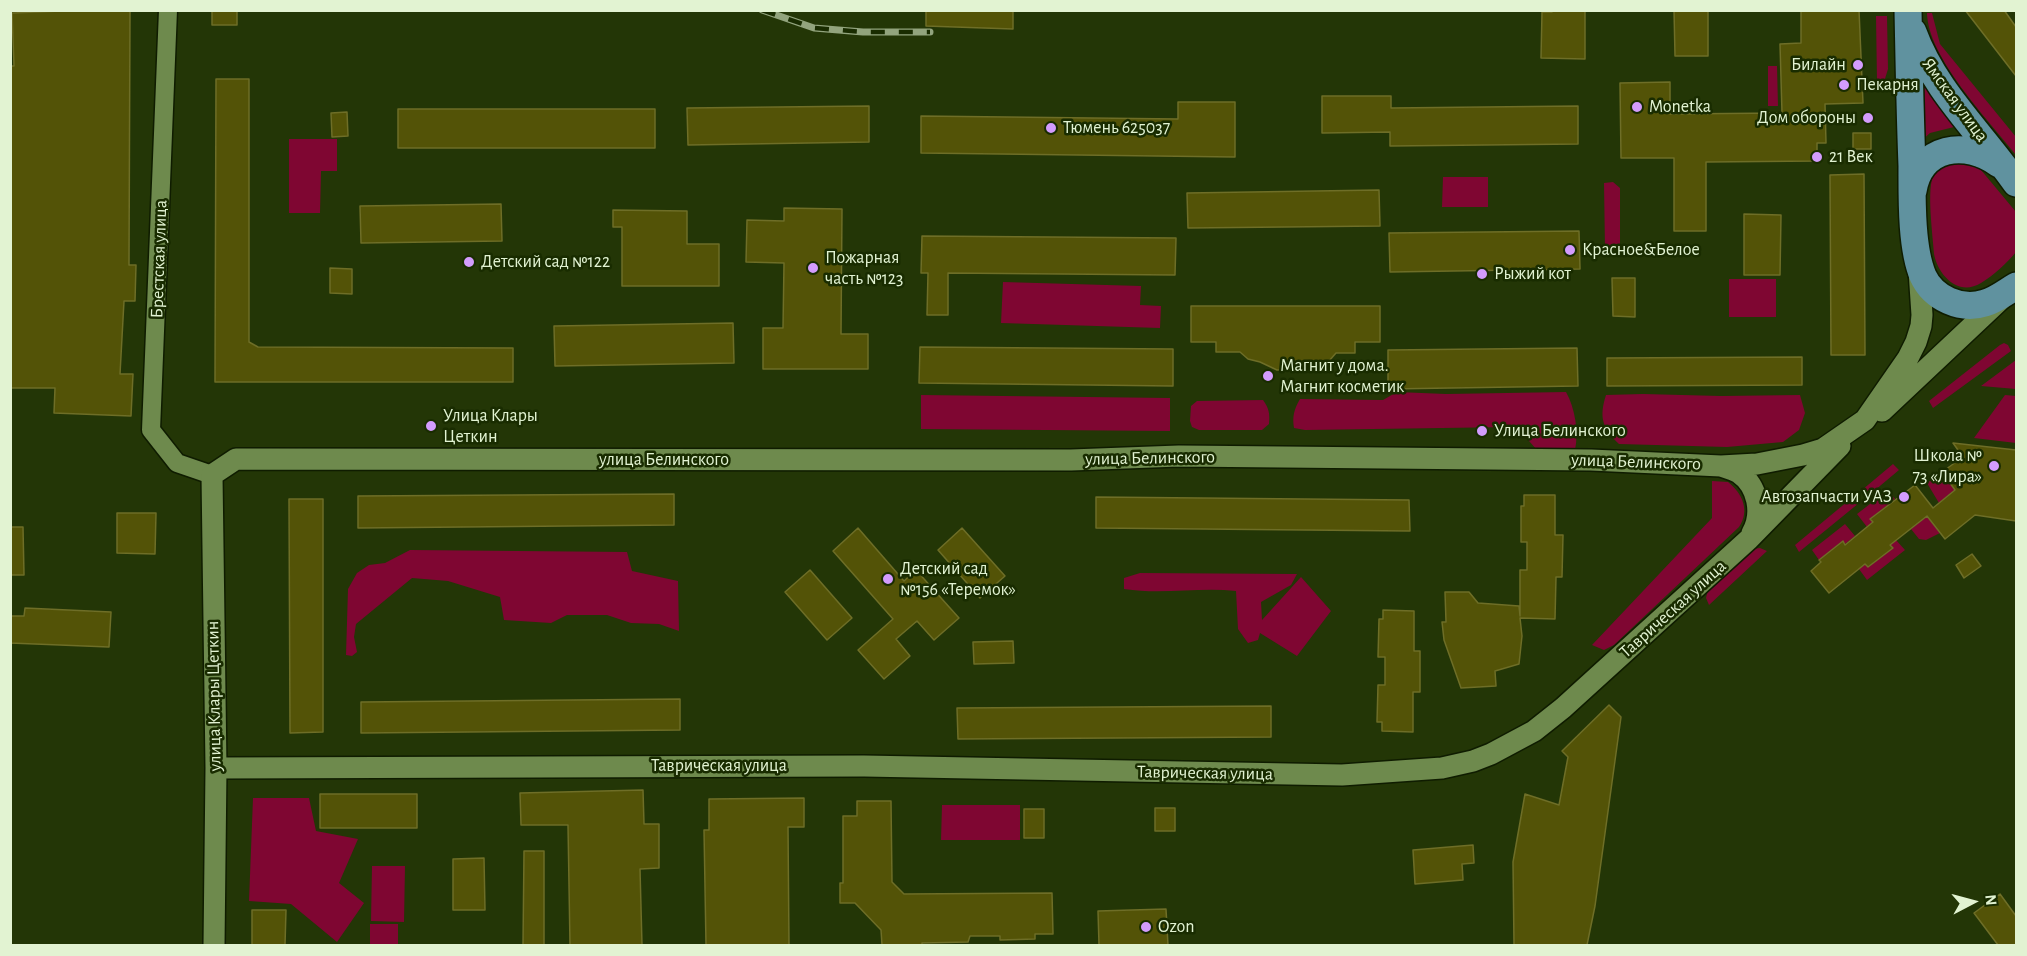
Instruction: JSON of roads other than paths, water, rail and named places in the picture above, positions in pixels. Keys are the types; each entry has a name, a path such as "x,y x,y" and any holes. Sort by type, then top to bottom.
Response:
{"main road":[{"name":"Ямская улица","path":"1909,10 1919,50 1936,80 2012,176"},
{"path":"1909,10 1912,198 1916,248 1923,276 1931,288 1942,297 1969,306 1983,304 2015,286"},
{"path":"1912,198 1915,183 1922,168 1934,157 1949,150 1964,148 1980,152 2012,176"}],"street":[{"name":"Брестская улица","path":"168,10 151,430 177,463 212,475"},
{"name":"улица Белинского","path":"212,475 236,459 1071,460 1191,456 1591,460 1721,466 1757,464 1823,449 1865,420 1890,386 1916,342 1922,315 1916,248"},
{"name":"Таврическая улица","path":"216,768 864,766 1320,775 1392,773 1442,768 1473,761 1534,731 1572,700 1749,539 1865,420 1887,408 2015,286"},
{"path":"1721,466 1740,474 1752,487 1758,505 1758,524 1749,539"},
{"name":"улица Клары Цеткин","path":"212,475 216,768 214,945"}],"railway":[{"path":"762,10 814,28 863,32 930,32"}],"place":[{"name":"Билайн","path":"1858,65"},
{"name":"Пекарня","path":"1844,85"},
{"name":"Monetka","path":"1637,107"},
{"name":"Дом обороны","path":"1868,118"},
{"name":"Тюмень 625037","path":"1051,128"},
{"name":"21 Век","path":"1817,157"},
{"name":"Красное&Белое","path":"1570,250"},
{"name":"Детский сад №122","path":"469,262"},
{"name":"Пожарная часть №123","path":"813,268"},
{"name":"Рыжий кот","path":"1482,274"},
{"name":"Магнит у дома. Магнит косметик","path":"1268,376"},
{"name":"Улица Клары Цеткин","path":"431,426"},
{"name":"Улица Белинского","path":"1482,431"},
{"name":"Школа № 73 «Лира»","path":"1994,466"},
{"name":"Автозапчасти УАЗ","path":"1904,497"},
{"name":"Детский сад №156 «Теремок»","path":"888,579"},
{"name":"Ozon","path":"1146,927"}]}
